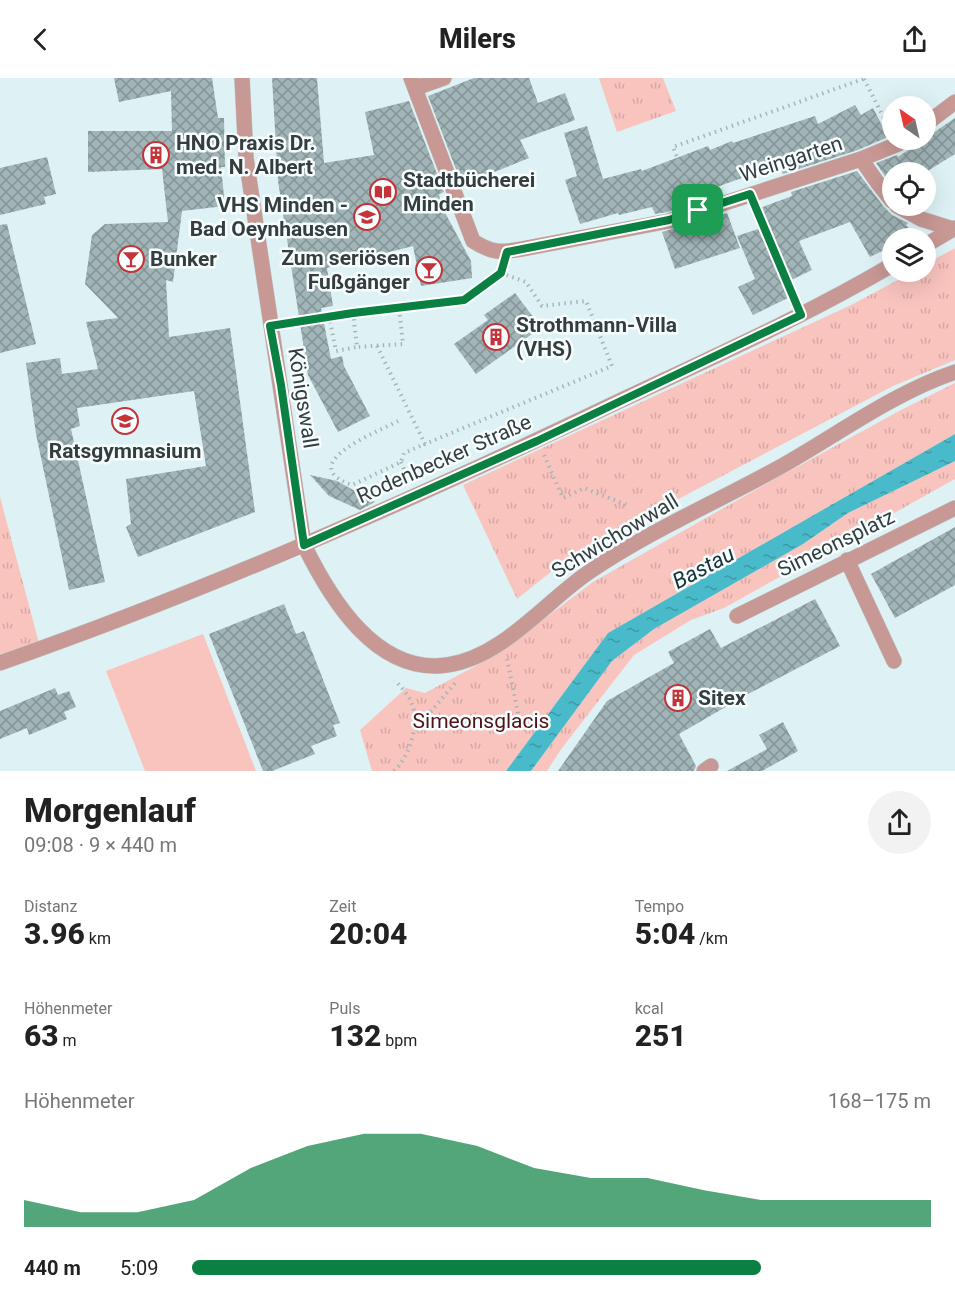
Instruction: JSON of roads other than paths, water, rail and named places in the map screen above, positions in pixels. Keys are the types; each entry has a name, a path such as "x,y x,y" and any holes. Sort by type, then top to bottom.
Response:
{"street":[{"name":"Königswall","path":"242,78 246,158 304,545"},
{"path":"414,83 444,78"},
{"name":"Weingarten","path":"414,83 473,241 489,251 507,252 669,220 883,150"},
{"path":"936,116 955,102"},
{"path":"861,159 882,189"},
{"path":"915,216 954,229"},
{"path":"936,239 954,229"},
{"name":"Rodenbecker Straße","path":"0,663 88,631 304,545 537,441 801,315 882,270"},
{"name":"Schwichowwall","path":"304,545 320,578 353,624 373,642 399,658 423,664 446,665 477,656 504,641 551,600 589,572 628,548 780,467 900,397 955,372"},
{"name":"Simeonsplatz","path":"737,616 955,508"},
{"path":"848,560 894,661"}],"water":[{"path":"955,434 955,461 848,513 803,544 654,629 612,661 531,771 506,771 608,633"}],"place":[{"name":"HNO Praxis Dr. med. N. Albert","path":"156,155"},
{"name":"Stadtbücherei Minden","path":"383,192"},
{"name":"VHS Minden - Bad Oeynhausen","path":"367,217"},
{"name":"Bunker","path":"131,259"},
{"name":"Zum seriösen Fußgänger","path":"429,270"},
{"name":"Strothmann-Villa (VHS)","path":"496,337"},
{"name":"Ratsgymnasium","path":"125,421"},
{"name":"Sitex","path":"678,698"}],"water label":[{"name":"Bastau","path":"703,567"}],"park label":[{"name":"Simeonsglacis","path":"481,721"}]}
